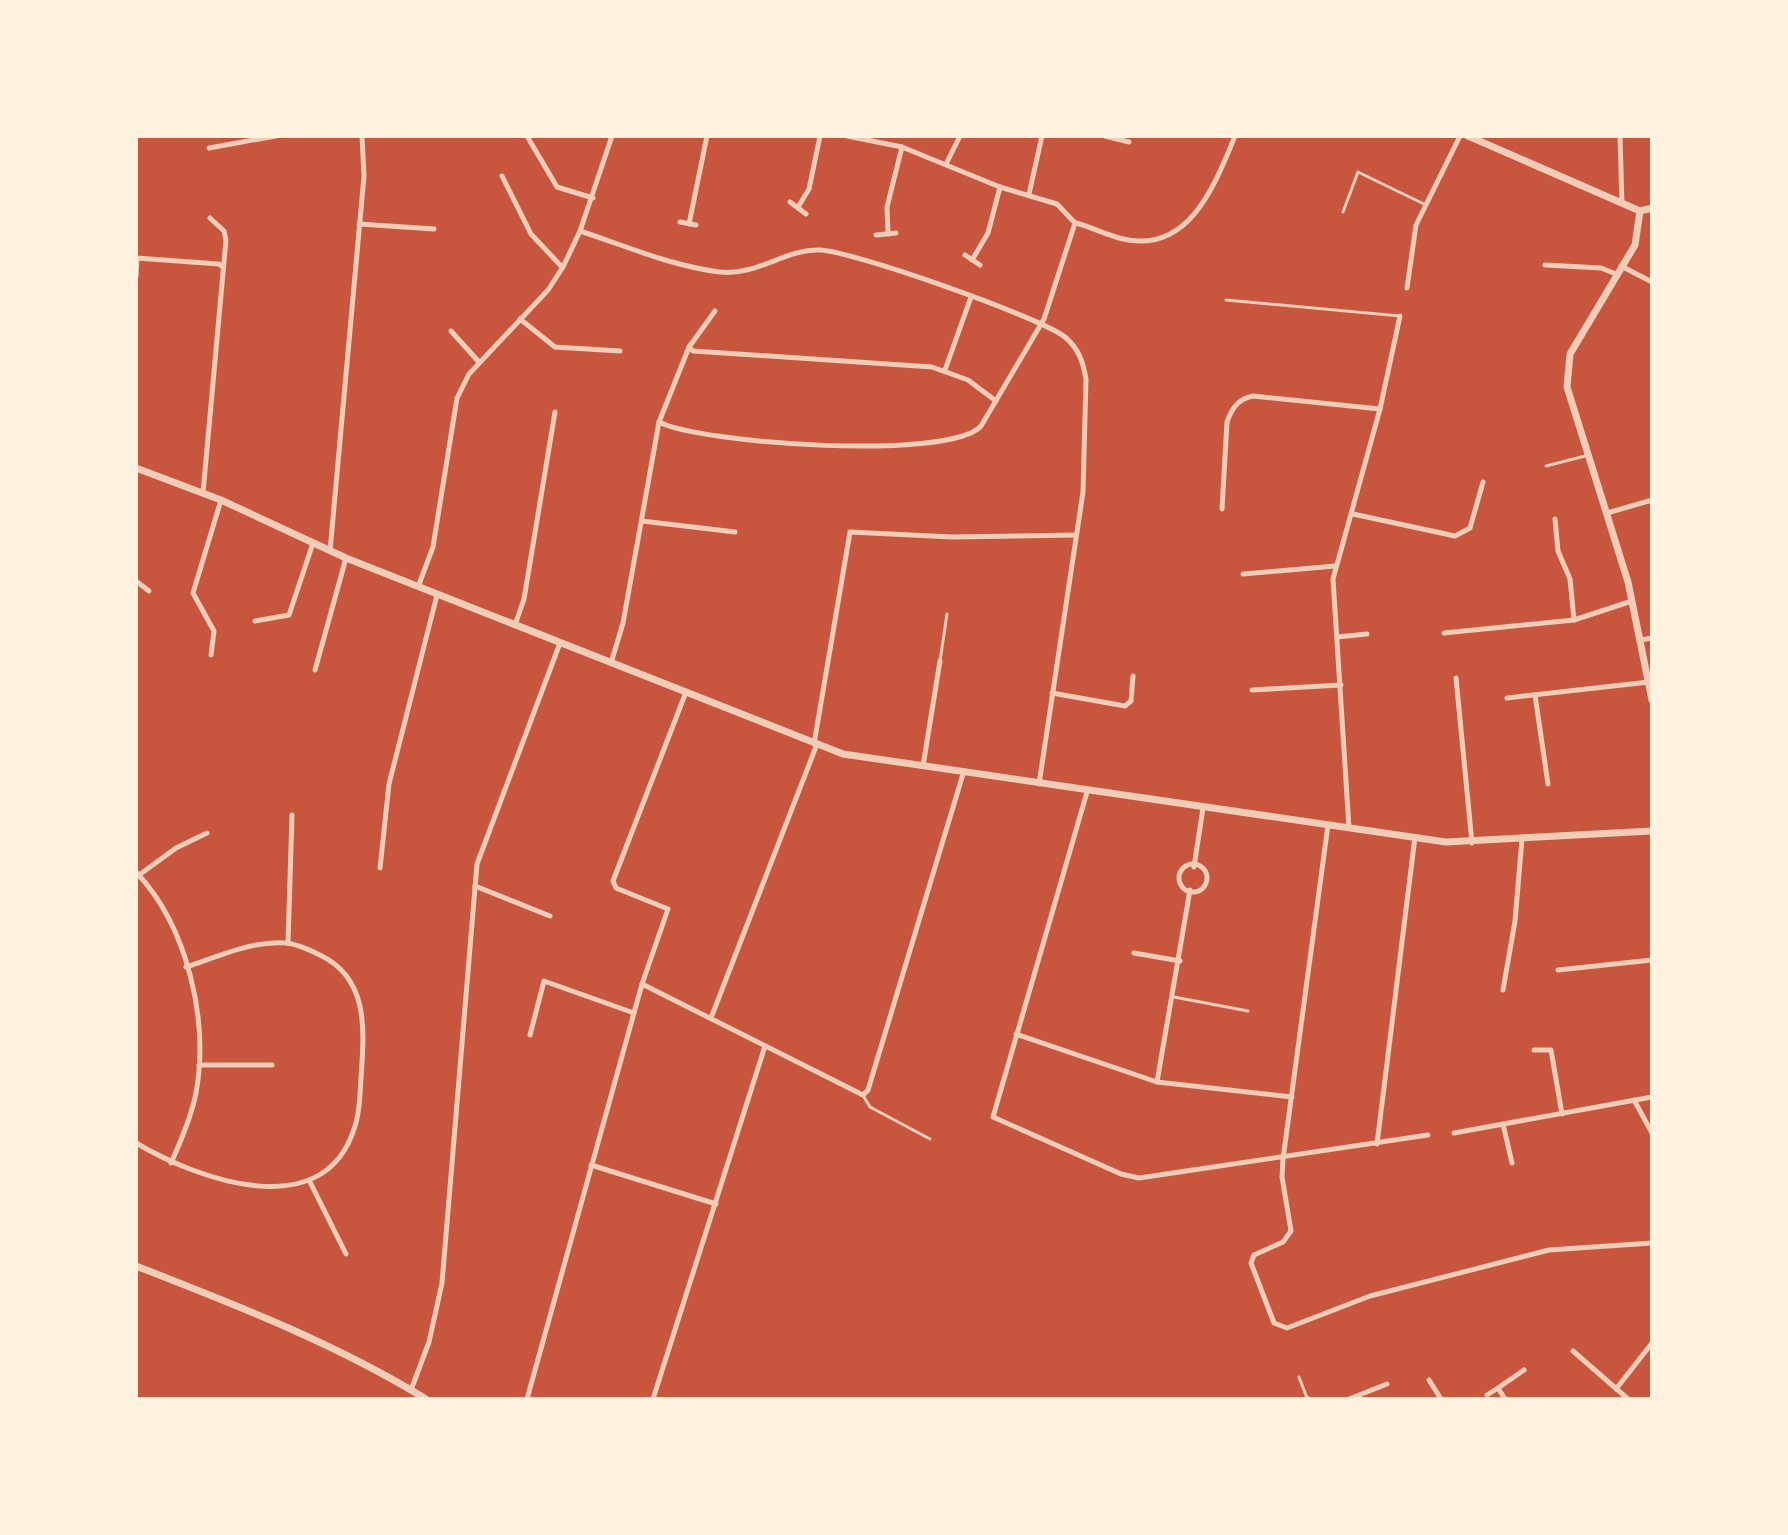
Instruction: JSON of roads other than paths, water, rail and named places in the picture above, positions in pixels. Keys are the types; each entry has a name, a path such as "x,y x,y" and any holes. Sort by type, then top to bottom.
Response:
{"street":[{"path":"209,148 276,136"},
{"path":"330,551 364,176 362,136"},
{"path":"527,136 557,187 593,198"},
{"path":"418,587 433,547 457,398 479,362 548,290 563,267 593,198 612,136"},
{"path":"680,222 693,224 707,136"},
{"path":"798,207 809,189 820,136"},
{"path":"847,136 879,139 1000,187 1057,204 1075,223 1124,239 1167,237 1197,211 1211,191 1235,136"},
{"path":"946,164 960,136"},
{"path":"1029,194 1042,136"},
{"path":"1105,136 1129,142"},
{"path":"1407,288 1416,225 1460,136"},
{"path":"1468,136 1622,204 1640,211 1652,208"},
{"path":"1620,136 1622,204"},
{"path":"888,234 887,207 902,147"},
{"path":"502,176 531,234 563,267"},
{"path":"972,260 988,233 1000,187"},
{"path":"790,202 806,214"},
{"path":"1640,211 1635,245 1576,341 1568,364 1568,395 1632,601 1652,700"},
{"path":"203,493 226,236 210,218"},
{"path":"659,422 808,447 936,443 969,436 981,426 1041,323 1075,223"},
{"path":"359,224 434,229"},
{"path":"580,231 639,253 721,272 744,272 800,253 822,250 971,297 1041,323 1068,340 1083,364 1087,420 1083,492 1039,785"},
{"path":"876,235 896,233"},
{"path":"965,255 980,265"},
{"path":"136,277 137,258 219,264 223,268"},
{"path":"1545,265 1601,268 1616,274"},
{"path":"1621,266 1652,282"},
{"path":"945,370 971,297"},
{"path":"611,663 623,623 659,422 689,347 715,311"},
{"path":"1349,828 1333,579 1380,409 1400,316"},
{"path":"520,319 555,347 620,351"},
{"path":"451,331 479,362"},
{"path":"689,347 693,351 945,370 968,380 996,401"},
{"path":"1222,509 1227,422 1231,411 1242,399 1253,396 1380,409"},
{"path":"515,625 524,599 555,412"},
{"path":"136,468 221,500 330,551 437,595 815,744 868,760 1472,843 1652,831"},
{"path":"1352,515 1455,536 1470,528 1483,482"},
{"path":"211,655 214,631 193,593 221,500"},
{"path":"1606,513 1652,500"},
{"path":"1555,519 1558,551 1570,579 1574,620"},
{"path":"642,521 735,532"},
{"path":"711,1018 815,744 846,536 855,530 999,538 1076,535"},
{"path":"255,621 289,615 313,543"},
{"path":"315,670 346,558"},
{"path":"1243,574 1335,566"},
{"path":"136,581 149,591"},
{"path":"380,868 389,784 437,595"},
{"path":"1444,633 1574,620 1632,601"},
{"path":"1337,637 1367,634"},
{"path":"1641,640 1652,638"},
{"path":"411,1393 429,1342 442,1283 480,851 560,643"},
{"path":"923,768 940,661"},
{"path":"1052,693 1125,706 1131,701 1133,676"},
{"path":"1456,678 1472,843"},
{"path":"1507,698 1650,682"},
{"path":"1252,690 1341,685"},
{"path":"527,1399 642,984 668,909 616,888 613,881 686,692"},
{"path":"1535,695 1548,784"},
{"path":"642,984 863,1095 873,1076 963,774"},
{"path":"1087,792 993,1117 1121,1174 1139,1178 1428,1135"},
{"path":"1194,867 1203,808"},
{"path":"288,943 292,815"},
{"path":"1328,825 1283,1159 1289,1237 1259,1251 1251,1263 1274,1323 1287,1328 1370,1296 1549,1250 1652,1243"},
{"path":"171,1163 190,1115 199,1065 198,1014 186,967 163,911 138,874 176,848 207,833"},
{"path":"1377,1144 1415,837"},
{"path":"1503,990 1515,921 1522,839"},
{"path":"1185,866 1207,872 1206,885 1200,890 1190,890 1179,884 1179,871 1185,866"},
{"path":"475,886 550,916"},
{"path":"1157,1082 1190,890"},
{"path":"136,1143 171,1163 215,1179 278,1187 309,1180 338,1156 355,1126 364,1021 355,989 342,970 326,958 288,943 263,944 186,967"},
{"path":"1134,953 1180,961"},
{"path":"1558,970 1652,960"},
{"path":"530,1035 544,981 634,1013"},
{"path":"1016,1034 1157,1082 1292,1097"},
{"path":"653,1399 765,1046"},
{"path":"1534,1050 1551,1050 1562,1114"},
{"path":"199,1065 272,1065"},
{"path":"1454,1133 1652,1097"},
{"path":"1634,1100 1652,1133"},
{"path":"1503,1124 1512,1163"},
{"path":"591,1165 716,1204"},
{"path":"309,1180 346,1254"},
{"path":"136,1266 296,1330 426,1399"},
{"path":"1616,1389 1652,1343"},
{"path":"1573,1351 1628,1399"},
{"path":"1487,1395 1524,1370"},
{"path":"1429,1380 1441,1399"},
{"path":"1349,1399 1387,1384"},
{"path":"1498,1388 1505,1399"}],"lane":[{"path":"1343,212 1358,172 1426,205"},
{"path":"1226,300 1400,316"},
{"path":"1546,466 1588,456"},
{"path":"940,661 947,614"},
{"path":"1173,997 1248,1011"},
{"path":"863,1095 870,1107 930,1139"},
{"path":"1299,1377 1307,1398"}]}
